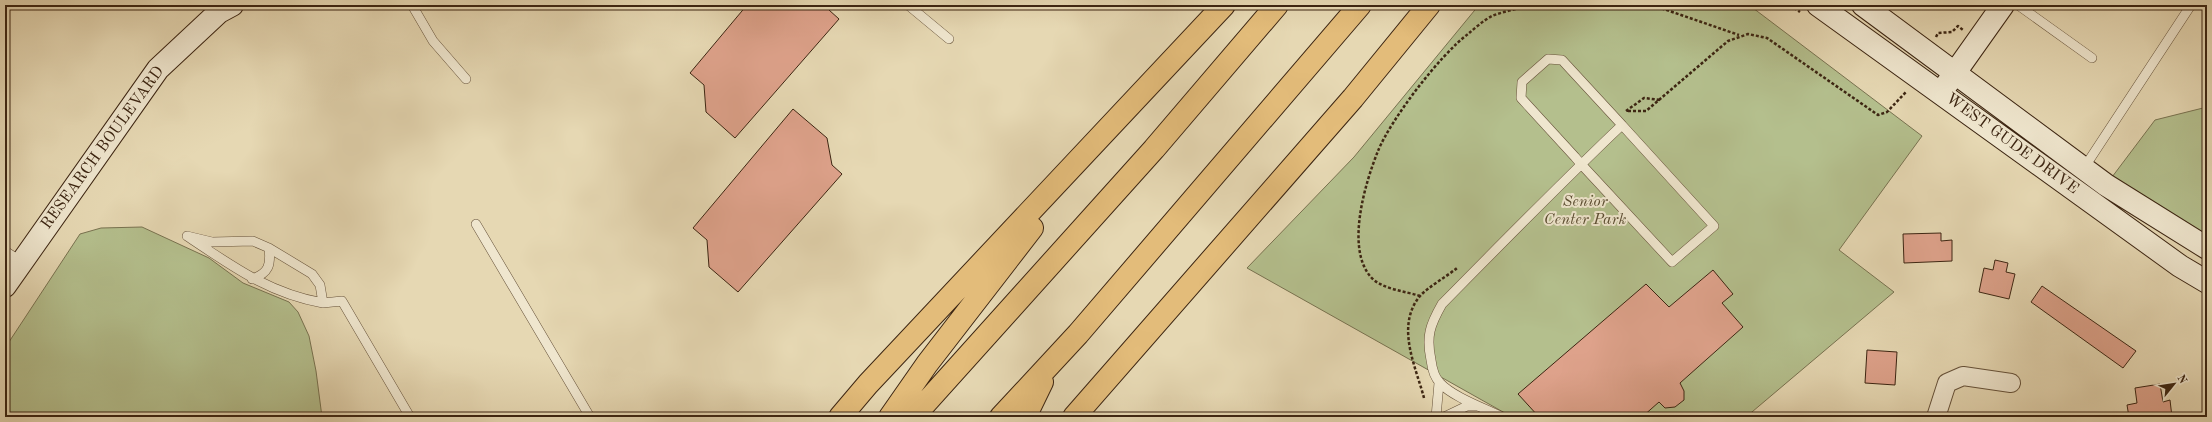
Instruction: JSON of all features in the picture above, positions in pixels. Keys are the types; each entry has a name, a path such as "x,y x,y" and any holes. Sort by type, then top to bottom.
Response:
{"highway":[{"path":"840,417 868,384 1224,5"},
{"path":"913,417 1154,149 1276,5"},
{"path":"1001,417 1050,363 1360,5"},
{"path":"1074,417 1353,98 1429,5"},
{"path":"890,417 926,364 1112,124"},
{"path":"1025,417 1050,363"}],"main road":[{"name":"RESEARCH BOULEVARD","path":"5,286 13,257 158,69 219,12 232,5"},
{"name":"WEST GUDE DRIVE","path":"1818,5 2180,266 2207,282"},
{"name":"WEST GUDE DRIVE","path":"1863,5 1955,71 2106,185 2207,248"},
{"path":"1942,93 1955,71 2003,5"}],"street":[{"path":"1936,417 1947,383 1963,376 2010,383"}],"lane":[{"path":"412,5 433,41 466,79"},
{"path":"908,5 949,39"},
{"path":"2018,5 2092,58"},
{"path":"2084,168 2191,5"},
{"path":"1548,59 1562,60 1620,122 1714,226 1672,262 1521,98 1522,82 1548,59"},
{"path":"1502,417 1454,393 1439,383 1432,370 1427,343 1432,322 1442,304 1581,164 1620,122"},
{"path":"476,224 590,417"},
{"path":"323,302 320,285 312,274 269,248 253,241 212,242 186,236 252,279 297,298 323,302 342,302 410,417"},
{"path":"252,279 267,271 270,265 269,248"},
{"path":"1436,417 1439,383"},
{"path":"1444,417 1467,406 1479,406"}],"path":[{"path":"1420,296 1380,284 1370,277 1362,264 1358,247 1359,224 1367,186 1378,151 1395,120 1449,50 1492,16 1530,5"},
{"path":"1652,5 1740,35"},
{"path":"1938,33 1952,32 1958,26"},
{"path":"1626,111 1646,111 1728,41 1740,35 1748,34 1767,38 1878,115 1887,112 1908,90"},
{"path":"1620,122 1626,111 1644,98 1660,100"},
{"path":"1426,404 1413,361 1408,333 1412,311 1420,296 1462,264"}],"green space":[{"name":"Senior Center Park","path":"1479,5 1749,5 1922,136 1839,250 1894,292 1746,417 1512,417 1247,268 1354,157"},
{"path":"2207,107 2207,248 2106,185 2155,120"},
{"path":"142,227 209,258 243,283 289,302 298,312 309,336 316,371 322,417 5,417 5,348 80,234 101,228"}],"building":[{"path":"747,5 828,5 829,10 839,19 735,138 706,112 704,85 690,73"},
{"path":"793,109 827,138 832,165 842,174 738,292 709,267 707,240 693,228"},
{"path":"1941,233 1941,241 1952,240 1952,261 1904,263 1903,234"},
{"path":"1995,260 2008,263 2006,272 2015,274 2009,299 1979,292 1984,268 1993,270"},
{"path":"1713,270 1733,294 1722,303 1743,327 1680,383 1684,391 1684,400 1675,407 1665,408 1659,402 1642,417 1539,417 1518,394 1646,284 1669,307"},
{"path":"2042,286 2136,351 2123,368 2031,302"},
{"path":"1867,350 1897,352 1895,385 1865,383"},
{"path":"2160,384 2163,402 2170,400 2172,417 2129,417 2127,405 2137,403 2135,388"}]}
